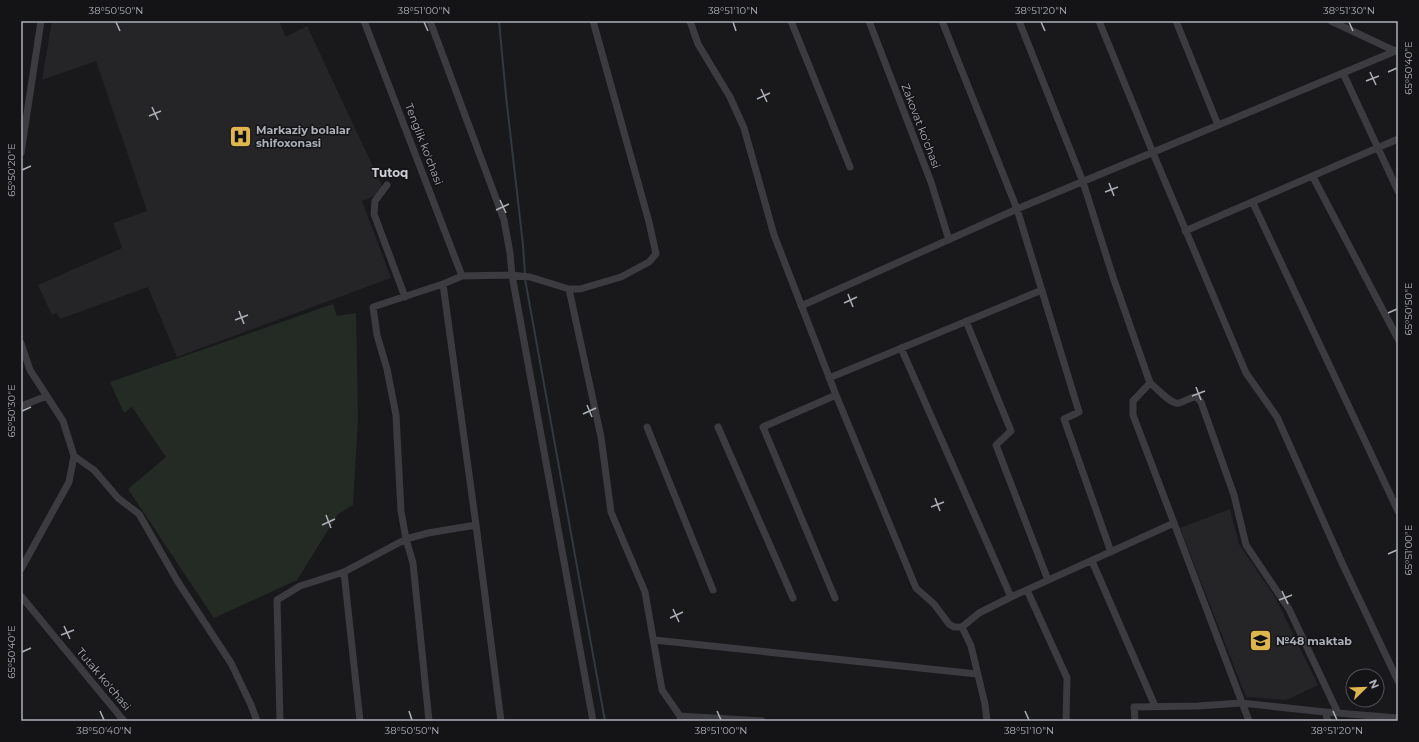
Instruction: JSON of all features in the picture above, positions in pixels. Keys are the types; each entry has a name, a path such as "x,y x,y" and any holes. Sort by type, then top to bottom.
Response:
{"street":[{"path":"21,153 41,21"},
{"name":"Tenglik ko'chasi","path":"364,21 462,276"},
{"path":"430,21 504,220 593,721"},
{"path":"429,721 413,563 406,539 401,511 396,415 387,369 377,336 373,307 443,284 462,276 530,277 569,289 580,289 621,276 649,262 656,254 649,222 593,21"},
{"path":"690,21 698,44 730,97 744,128 774,235 829,378 916,588 934,604 949,624 954,627 962,627 979,613 1011,597 1174,524"},
{"path":"791,21 850,167"},
{"name":"Zakovat ko'chasi","path":"869,21 931,182 949,240"},
{"path":"942,21 1017,209 1079,412 1064,419 1111,552"},
{"path":"1019,21 1082,182 1150,383 1170,402 1177,403 1192,397 1197,397 1201,402 1234,495 1246,544 1289,609 1338,713"},
{"path":"1099,21 1152,153 1246,373 1277,417 1343,565 1398,681"},
{"path":"1176,21 1218,125"},
{"path":"1330,21 1396,50"},
{"path":"801,306 1017,209 1396,50"},
{"path":"1343,73 1398,191"},
{"path":"1185,231 1253,203 1398,139"},
{"path":"1313,177 1398,339"},
{"path":"386,185 375,201 374,214 405,297"},
{"path":"1253,203 1398,511"},
{"path":"443,284 501,721"},
{"path":"569,289 601,437 611,512 645,592 662,690 681,718 762,721"},
{"path":"829,378 1042,290"},
{"path":"966,322 1011,431 996,445 1048,580"},
{"path":"21,568 69,482 74,456 63,421 30,370 22,347"},
{"path":"901,348 1011,597"},
{"path":"1150,383 1133,401 1133,414 1249,721"},
{"path":"835,598 763,427 836,395"},
{"path":"21,406 46,396"},
{"path":"718,426 793,598"},
{"path":"647,427 713,590"},
{"path":"74,456 94,470 118,498 139,514 178,582 231,663 257,721"},
{"path":"280,721 277,600 300,586 344,572 406,539 428,533 476,525"},
{"path":"1092,561 1156,706"},
{"path":"344,572 360,721"},
{"path":"1027,590 1067,678 1066,721"},
{"name":"Tutak ko'chasi","path":"21,596 124,721"},
{"path":"962,627 971,646 985,704 987,721"},
{"path":"654,640 977,674"},
{"path":"1135,721 1134,707 1198,706 1241,702 1325,712 1398,718"},
{"path":"1325,712 1328,721"}],"shaded area":[{"name":"Markaziy bolalar shifoxonasi","path":"52,21 279,21 286,37 307,26 385,192 362,201 391,278 177,357 148,287 60,319 57,313 52,315 38,285 122,248 113,223 147,211 96,61 42,80"},
{"path":"333,304 337,316 356,313 358,419 353,505 338,514 297,580 214,618 128,489 166,457 132,407 124,413 110,382"},
{"name":"№48 maktab","path":"1230,509 1239,544 1275,597 1318,685 1287,700 1246,697 1180,528"}],"waterway":[{"path":"499,21 525,274"},
{"path":"525,279 605,721"}],"place":[{"name":"Markaziy bolalar shifoxonasi","path":"240,136"},
{"name":"№48 maktab","path":"1260,641"}],"district":[{"name":"Tutoq","path":"390,172"}]}
